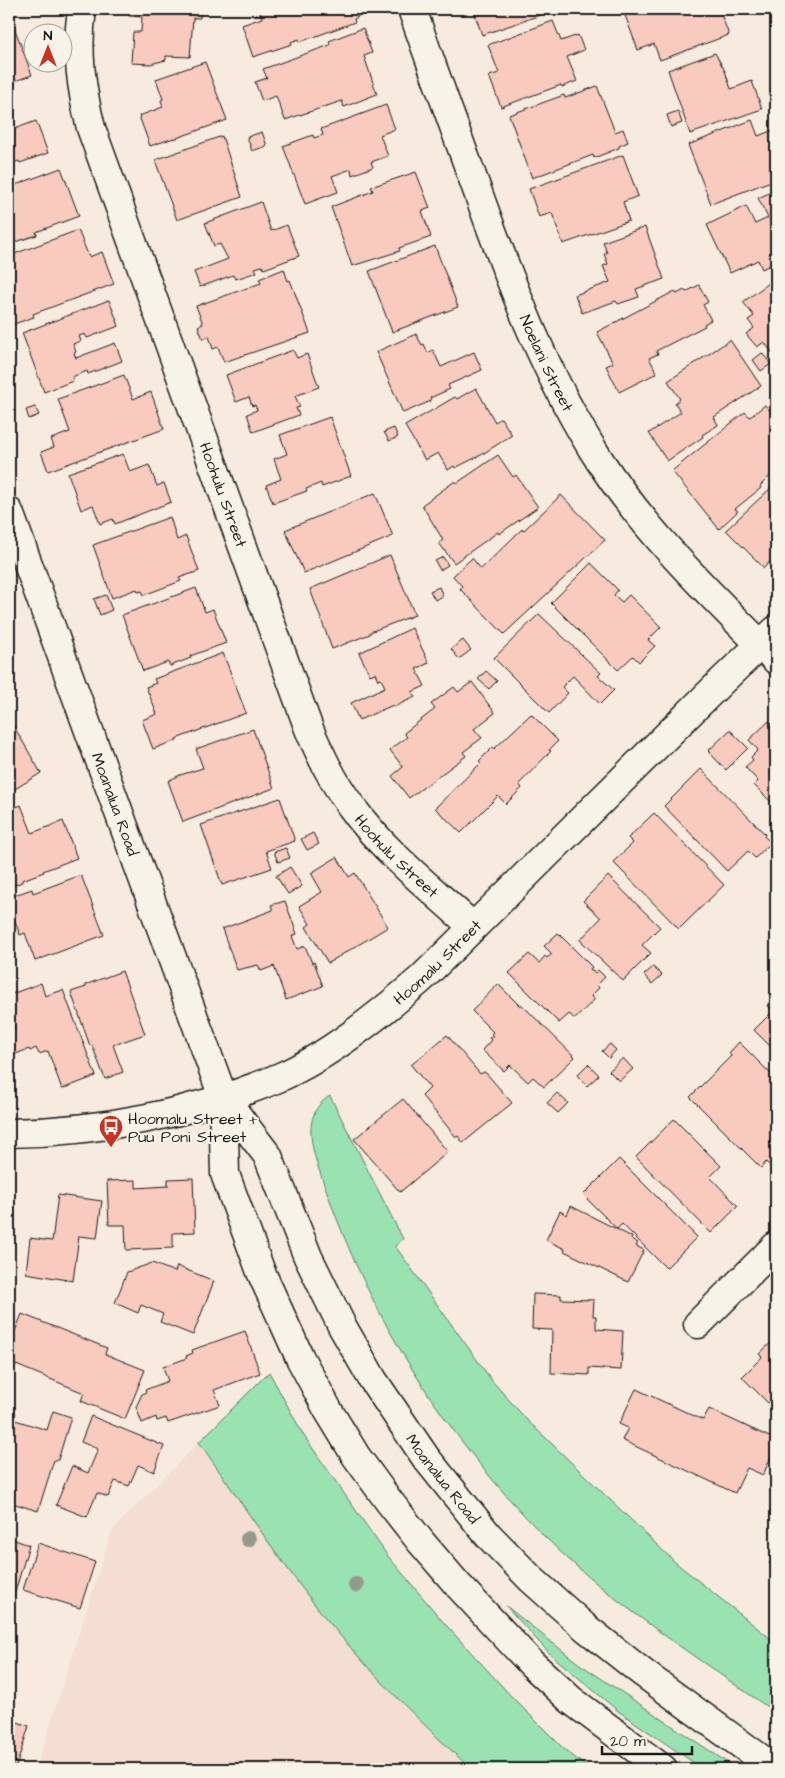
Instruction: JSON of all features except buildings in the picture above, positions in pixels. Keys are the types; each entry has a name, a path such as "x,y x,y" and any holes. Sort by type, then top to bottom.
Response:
{"street":[{"name":"Hoohulu Street","path":"82,9 79,63 82,92 91,128 309,729 329,773 367,826 473,927"},
{"name":"Noelani Street","path":"412,9 499,251 550,375 570,412 600,462 660,539 728,613 771,645"},
{"name":"Moanalua Road","path":"9,512 223,1097 268,1156 308,1257 342,1326 373,1380 426,1458 488,1535 531,1579 586,1628 643,1673 775,1769"},
{"name":"Hoomalu Street","path":"9,1133 92,1128 166,1115 279,1078 318,1056 356,1031 396,1001 421,979 725,678 771,645"},
{"name":"Moanalua Road","path":"223,1097 225,1174 280,1316 328,1410 356,1456 421,1542 457,1584 532,1664 572,1700 658,1767"},
{"path":"698,1324 776,1246"}],"shaded area":[{"path":"199,1442 300,1585 419,1720 471,1769 36,1769 112,1530"}],"green space":[{"path":"330,1096 403,1239 395,1246 493,1382 527,1420 676,1563 776,1643 776,1713 656,1629 570,1561 509,1499 445,1419 416,1376 366,1287 345,1240 323,1180 314,1154 311,1128 313,1116 319,1105"},
{"path":"269,1372 304,1436 387,1555 445,1624 512,1697 563,1748 589,1769 471,1769 386,1686 319,1610 266,1539 199,1442"},
{"path":"506,1606 578,1663 737,1769 703,1769 618,1711 549,1653"}],"place":[{"name":"Hoomalu Street + Puu Poni Street","path":"111,1148"}]}
